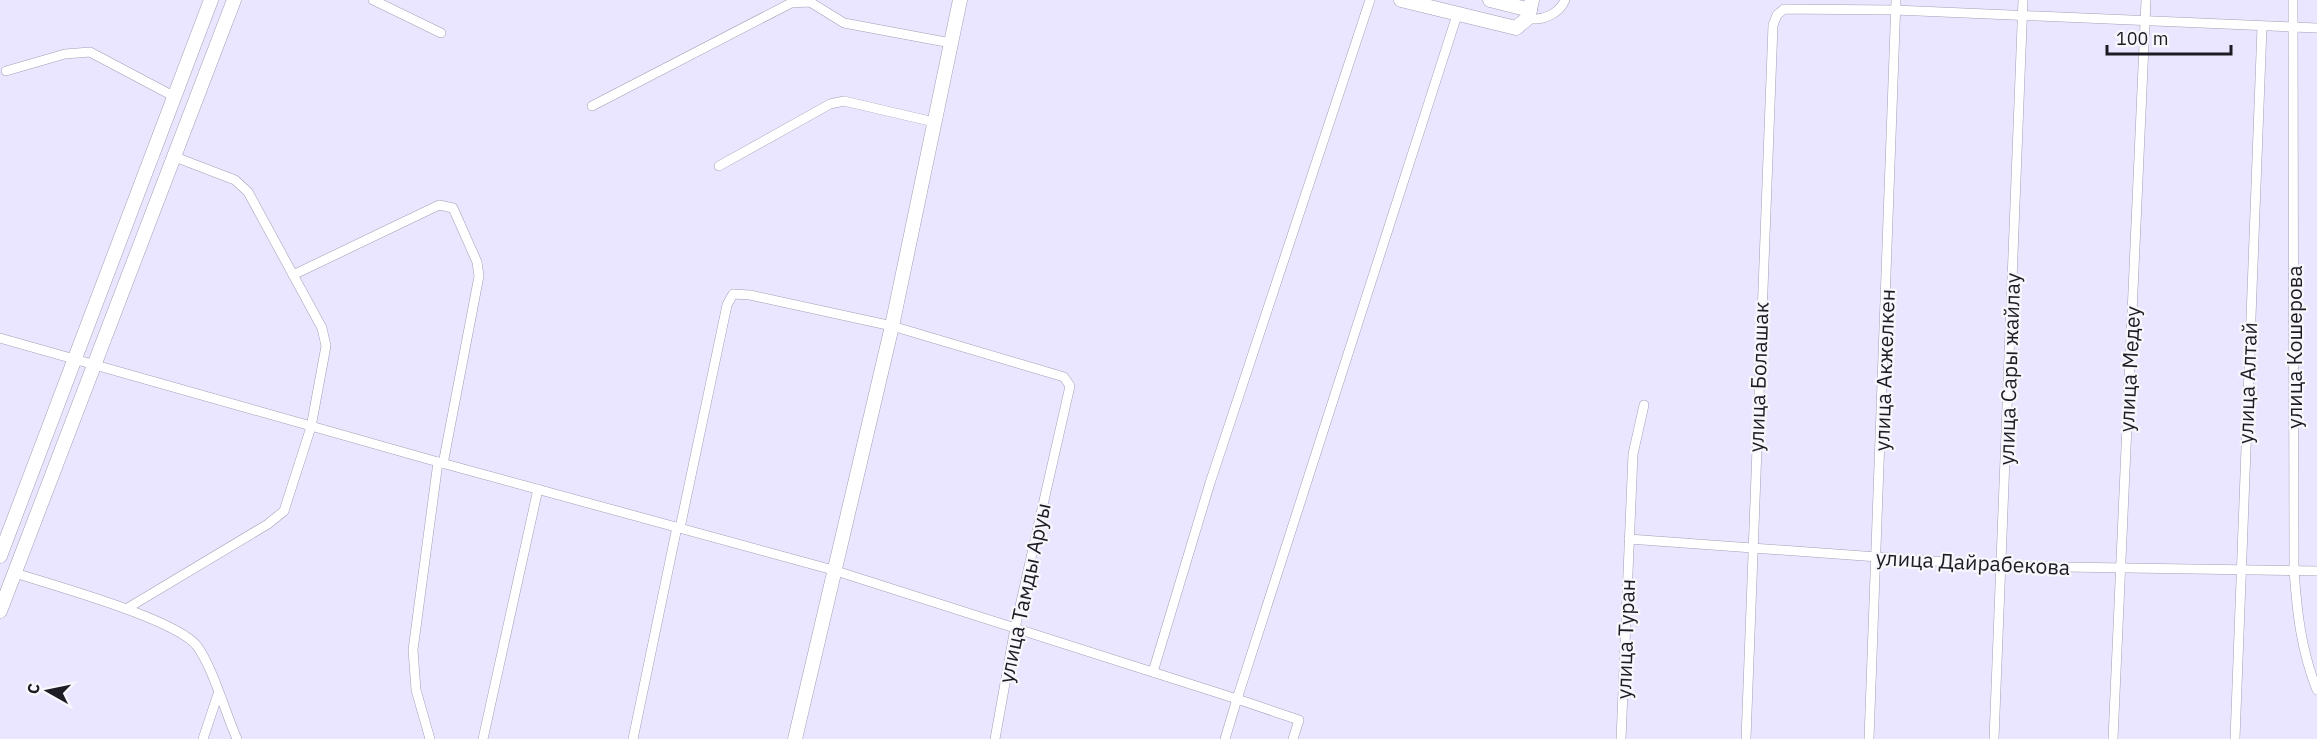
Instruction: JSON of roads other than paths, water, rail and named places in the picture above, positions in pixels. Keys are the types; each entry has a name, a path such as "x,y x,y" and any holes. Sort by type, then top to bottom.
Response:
{"main road":[{"path":"0,556 211,0"},
{"path":"0,611 96,366 234,0"},
{"path":"795,739 892,326 960,0"},
{"path":"1401,0 1516,28 1530,9 1490,0"}],"street":[{"path":"373,0 441,33"},
{"path":"1153,672 1210,483 1370,0"},
{"path":"1530,9 1534,20 1548,17 1562,9 1565,0"},
{"path":"1800,0 1807,9 1895,5 2022,17 2317,28"},
{"name":"улица Сары жайлау","path":"1994,739 2023,0"},
{"name":"улица Медеу","path":"2113,739 2146,0"},
{"name":"улица Кошерова","path":"2293,0 2294,570 2298,628 2307,665 2317,690"},
{"path":"592,106 791,3 800,1 810,2 844,23 951,43"},
{"name":"улица Акжелкен","path":"1869,739 1878,557 1895,5"},
{"name":"улица Болашак","path":"1746,739 1751,549 1773,25 1777,15 1784,9 1807,9"},
{"path":"1225,739 1457,15"},
{"name":"улица Алтай","path":"2235,739 2262,27"},
{"path":"6,72 65,54 90,52 175,97"},
{"path":"719,166 830,104 844,101 934,122"},
{"path":"126,609 268,524 284,512 311,427 325,337 242,185 235,180 175,158"},
{"path":"293,275 439,205 453,208 477,262 479,276 440,463 413,650 416,690 430,739"},
{"name":"улица Тамды Аруы","path":"679,528 728,304 733,294 750,295 892,326 1064,377 1070,387 1054,447 995,739"},
{"path":"0,338 440,463 833,570 1299,720 1293,739"},
{"name":"улица Туран","path":"1621,739 1633,454 1644,405"},
{"path":"483,739 538,489"},
{"path":"633,739 679,528"},
{"name":"улица Дайрабекова","path":"1629,539 2001,566 2317,571"},
{"path":"15,573 126,609 181,633 196,645 209,666 237,739"},
{"path":"203,739 218,694"}]}
